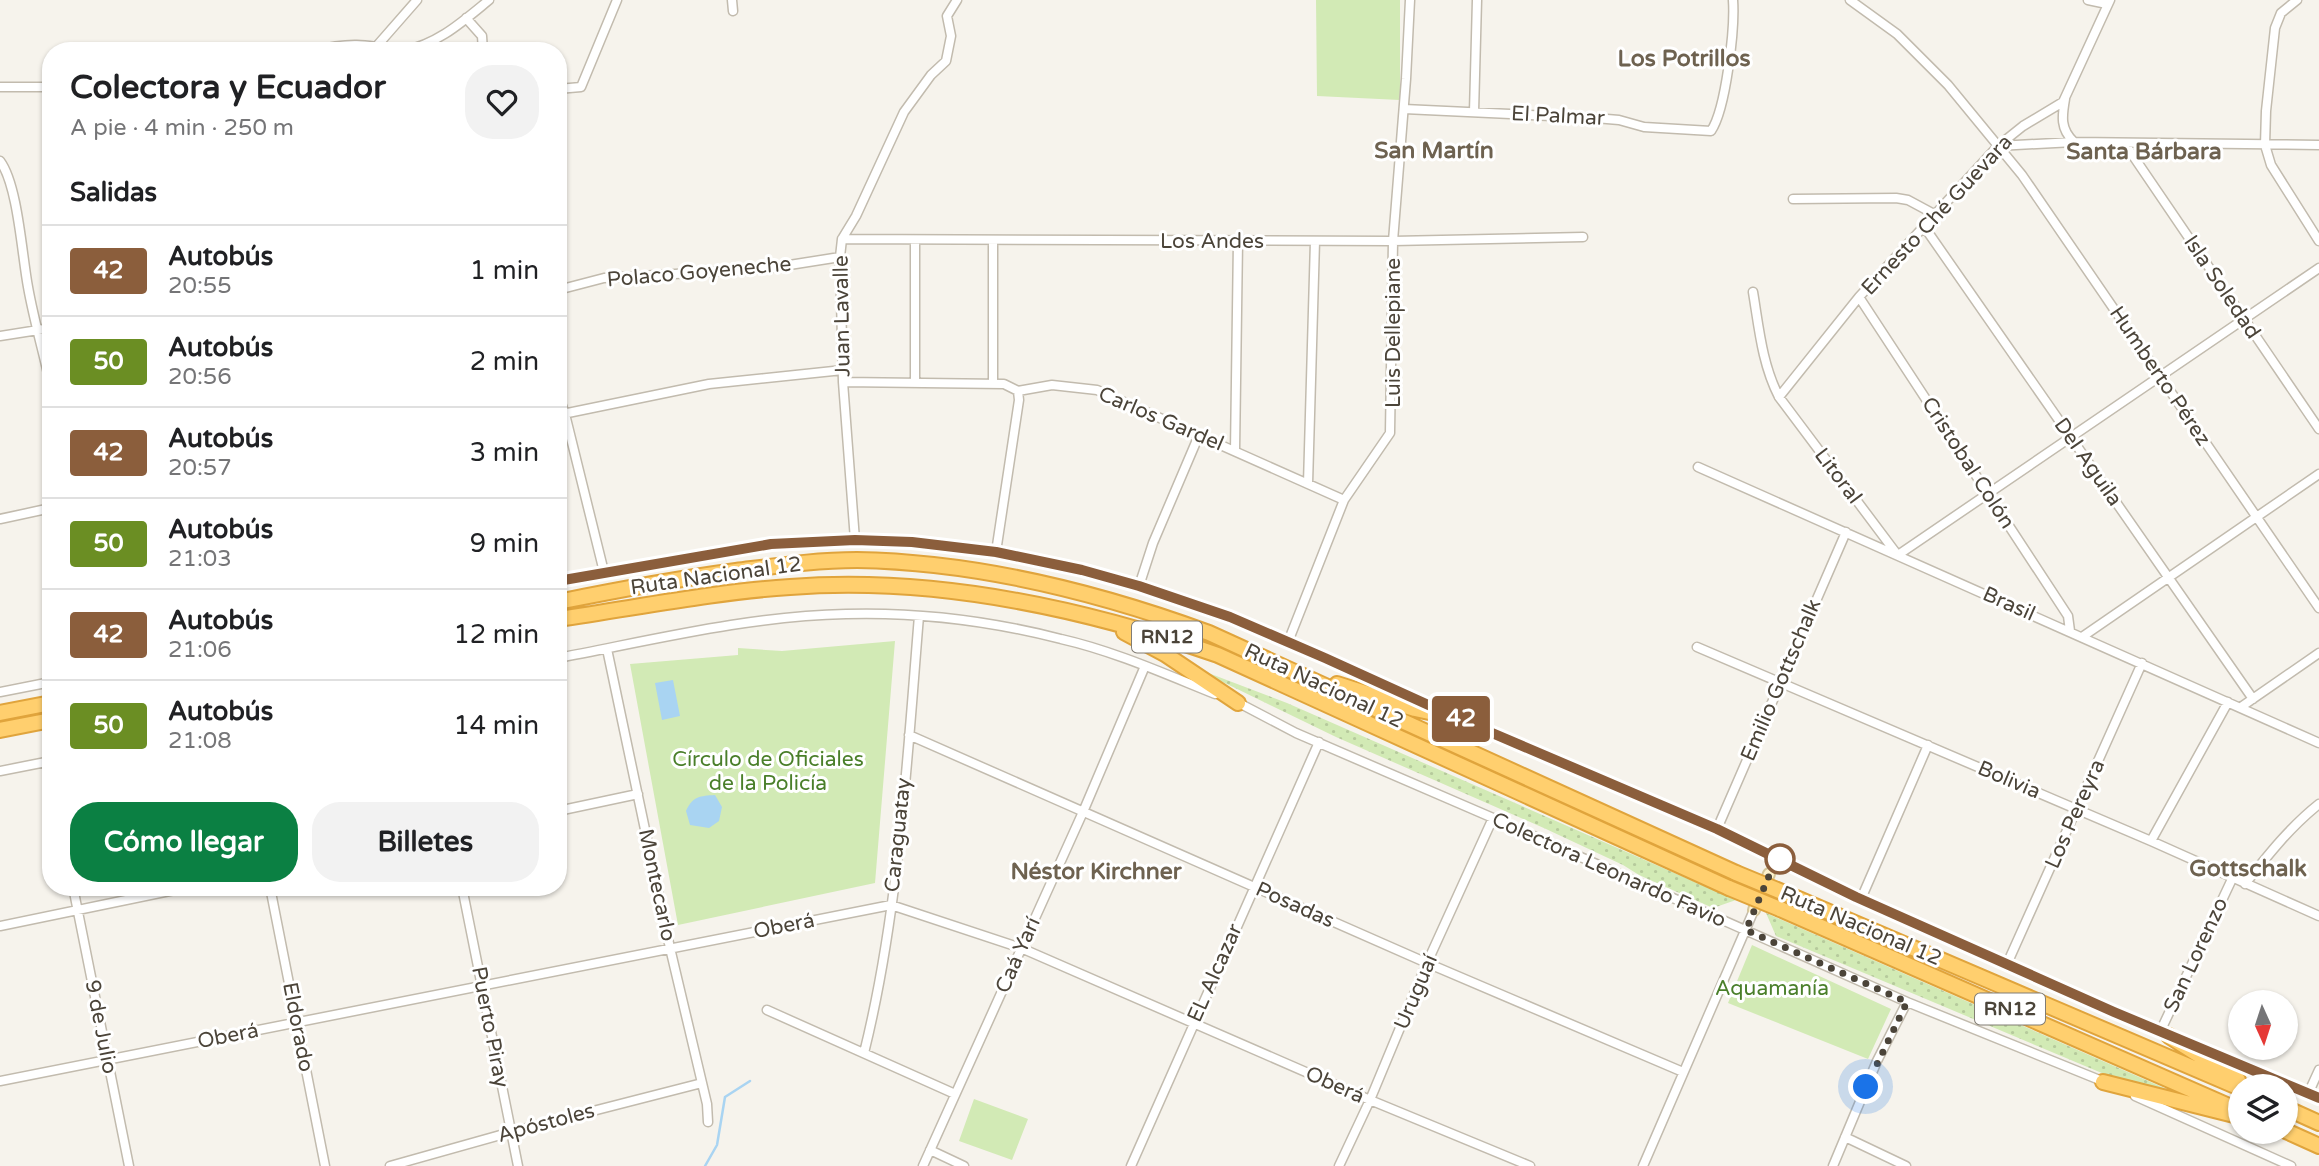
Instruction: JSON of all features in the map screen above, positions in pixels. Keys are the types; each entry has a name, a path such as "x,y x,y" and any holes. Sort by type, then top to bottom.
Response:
{"highway":[{"name":"Ruta Nacional 12","path":"567,600 675,579 786,564 856,560 970,570 1044,583 1164,617 1209,633 1735,873 2228,1083"},
{"name":"Ruta Nacional 12","path":"567,618 791,587 886,585 968,594 1097,619 1161,635 1218,655 1729,888 2228,1106"},
{"path":"567,592 622,589"},
{"path":"1097,619 1165,654 1238,703"},
{"path":"1275,664 1415,709 1457,718"},
{"path":"0,713 42,705"},
{"path":"0,730 42,722"},
{"path":"2164,1034 2228,1074"},
{"path":"2103,1082 2228,1114"},
{"path":"2298,1113 2319,1123"},
{"path":"2298,1136 2319,1146"}],"street":[{"path":"380,42 417,0"},
{"path":"432,42 447,34 489,0"},
{"path":"567,89 581,88 617,0"},
{"path":"732,0 733,10"},
{"name":"Juan Lavalle","path":"855,540 843,382 840,257 842,239 856,216 904,112 931,75 946,61 951,36 947,16 957,0"},
{"name":"Luis Dellepiane","path":"1287,642 1344,500 1390,433 1393,241 1410,0"},
{"path":"1474,112 1477,0"},
{"name":"El Palmar","path":"1404,109 1595,118 1619,120 1644,127 1711,131 1715,125 1730,54 1733,0"},
{"name":"Humberto Pérez","path":"1850,0 1897,34 1948,85 2022,175 2319,608"},
{"path":"2074,142 2066,135 2063,127 2065,99 2108,2 2088,0"},
{"path":"2297,0 2281,13 2275,28 2265,145 2271,165 2319,241"},
{"path":"466,18 482,36 482,42"},
{"path":"0,87 42,87"},
{"name":"Ernesto Ché Guevara","path":"1779,397 1859,297 1998,146 2065,99"},
{"path":"1998,146 2074,142 2319,145"},
{"name":"Isla Soledad","path":"2125,144 2319,429"},
{"path":"0,162 6,169 12,195 42,350"},
{"path":"1793,200 1896,198 1908,200 1934,214"},
{"name":"Del Aguila","path":"1923,225 2253,699"},
{"name":"Los Andes","path":"842,239 1393,241 1583,237"},
{"path":"915,240 915,381"},
{"path":"993,241 993,384"},
{"path":"1235,451 1238,241"},
{"path":"1308,484 1315,241"},
{"name":"Polaco Goyeneche","path":"567,288 604,278 764,269 840,257"},
{"path":"1898,555 2319,268"},
{"name":"Litoral","path":"1753,292 1763,355 1769,377 1779,397 1898,555"},
{"name":"Cristobal Colón","path":"1859,297 2068,615 2070,631"},
{"path":"0,336 42,329"},
{"path":"567,414 709,384 843,370"},
{"name":"Carlos Gardel","path":"843,382 1004,384 1018,391 1052,385 1097,390 1344,500"},
{"path":"996,552 1019,400 1018,391"},
{"path":"567,434 604,572"},
{"path":"1139,586 1153,543 1199,435"},
{"name":"Brasil","path":"1698,467 2319,743"},
{"path":"2082,637 2319,474"},
{"path":"0,519 42,510"},
{"name":"Emilio Gottschalk","path":"1717,829 1846,532"},
{"path":"567,578 771,544 855,540 912,542 996,552 1082,570 1139,586 1230,617 1717,829 1861,899 2164,1034 2319,1098"},
{"path":"567,656 754,622 845,614 977,621 1059,638 1145,666"},
{"name":"Caraguatay","path":"864,1053 879,992 891,905 919,616"},
{"name":"Bolivia","path":"1697,647 2151,841 2319,916"},
{"name":"Montecarlo","path":"607,649 670,948 707,1104 708,1122"},
{"path":"2241,707 2319,653"},
{"name":"Los Pereyra","path":"2007,964 2143,663"},
{"name":"Colectora Leonardo Favio","path":"1145,666 1238,703 1319,742 1907,1002 2103,1082 2291,1166"},
{"name":"Caá Yarí","path":"923,1166 1083,812 1145,666"},
{"path":"0,692 42,684"},
{"path":"2151,841 2228,702"},
{"name":"Posadas","path":"909,735 1427,963 1683,1072"},
{"name":"EL Alcazar","path":"1131,1166 1319,742"},
{"path":"1861,899 1928,745"},
{"path":"0,771 42,763"},
{"path":"567,809 638,794"},
{"name":"San Lorenzo","path":"2245,884 2276,845 2319,804"},
{"name":"Uruguaí","path":"1339,1166 1493,818"},
{"path":"1643,1166 1777,857"},
{"name":"San Lorenzo","path":"2164,1034 2232,879"},
{"name":"9 de Julio","path":"75,896 129,1166"},
{"path":"0,926 146,896"},
{"name":"Eldorado","path":"272,896 325,1166"},
{"name":"Puerto Piray","path":"464,896 518,1166"},
{"name":"Oberá","path":"0,1081 891,905 1021,948 1370,1100 1530,1166"},
{"path":"1833,1166 1877,1061 1907,1002"},
{"path":"766,1010 955,1094"},
{"path":"2308,1094 2319,1070"},
{"name":"Apóstoles","path":"390,1166 702,1083"},
{"path":"1845,1137 1906,1166"},
{"path":"930,1150 964,1166"}],"green space":[{"path":"1316,0 1400,0 1400,100 1317,96"},
{"name":"Círculo de Oficiales de la Policía","path":"895,641 875,883 678,925 630,664 738,655 738,648 782,651"},
{"path":"1190,666 1287,703 1736,900 1713,908 1546,829 1336,737"},
{"path":"1766,913 2171,1091 2128,1084 1776,936"},
{"name":"Aquamanía","path":"1752,945 1891,1009 1868,1059 1728,1003"},
{"path":"974,1099 1028,1119 1012,1160 959,1141"}],"water":[{"path":"673,680 680,716 662,720 655,683"},
{"path":"715,795 722,807 719,821 709,828 690,825 686,811 691,802"}],"waterway":[{"path":"705,1166 717,1145 725,1097 750,1081"}],"bus line":[{"name":"42","path":"567,579 771,544 855,540 912,542 996,552 1082,570 1139,586 1230,617 1325,658 1457,718 1717,829 1856,897 2114,1012 2319,1098"}],"district":[{"name":"Los Potrillos","path":"1684,59"},
{"name":"San Martín","path":"1434,151"},
{"name":"Santa Bárbara","path":"2144,152"},
{"name":"Gottschalk","path":"2248,869"},
{"name":"Néstor Kirchner","path":"1096,872"}],"route":[{"path":"1780,859 1777,857 1746,930 1907,1002 1866,1087"}]}
